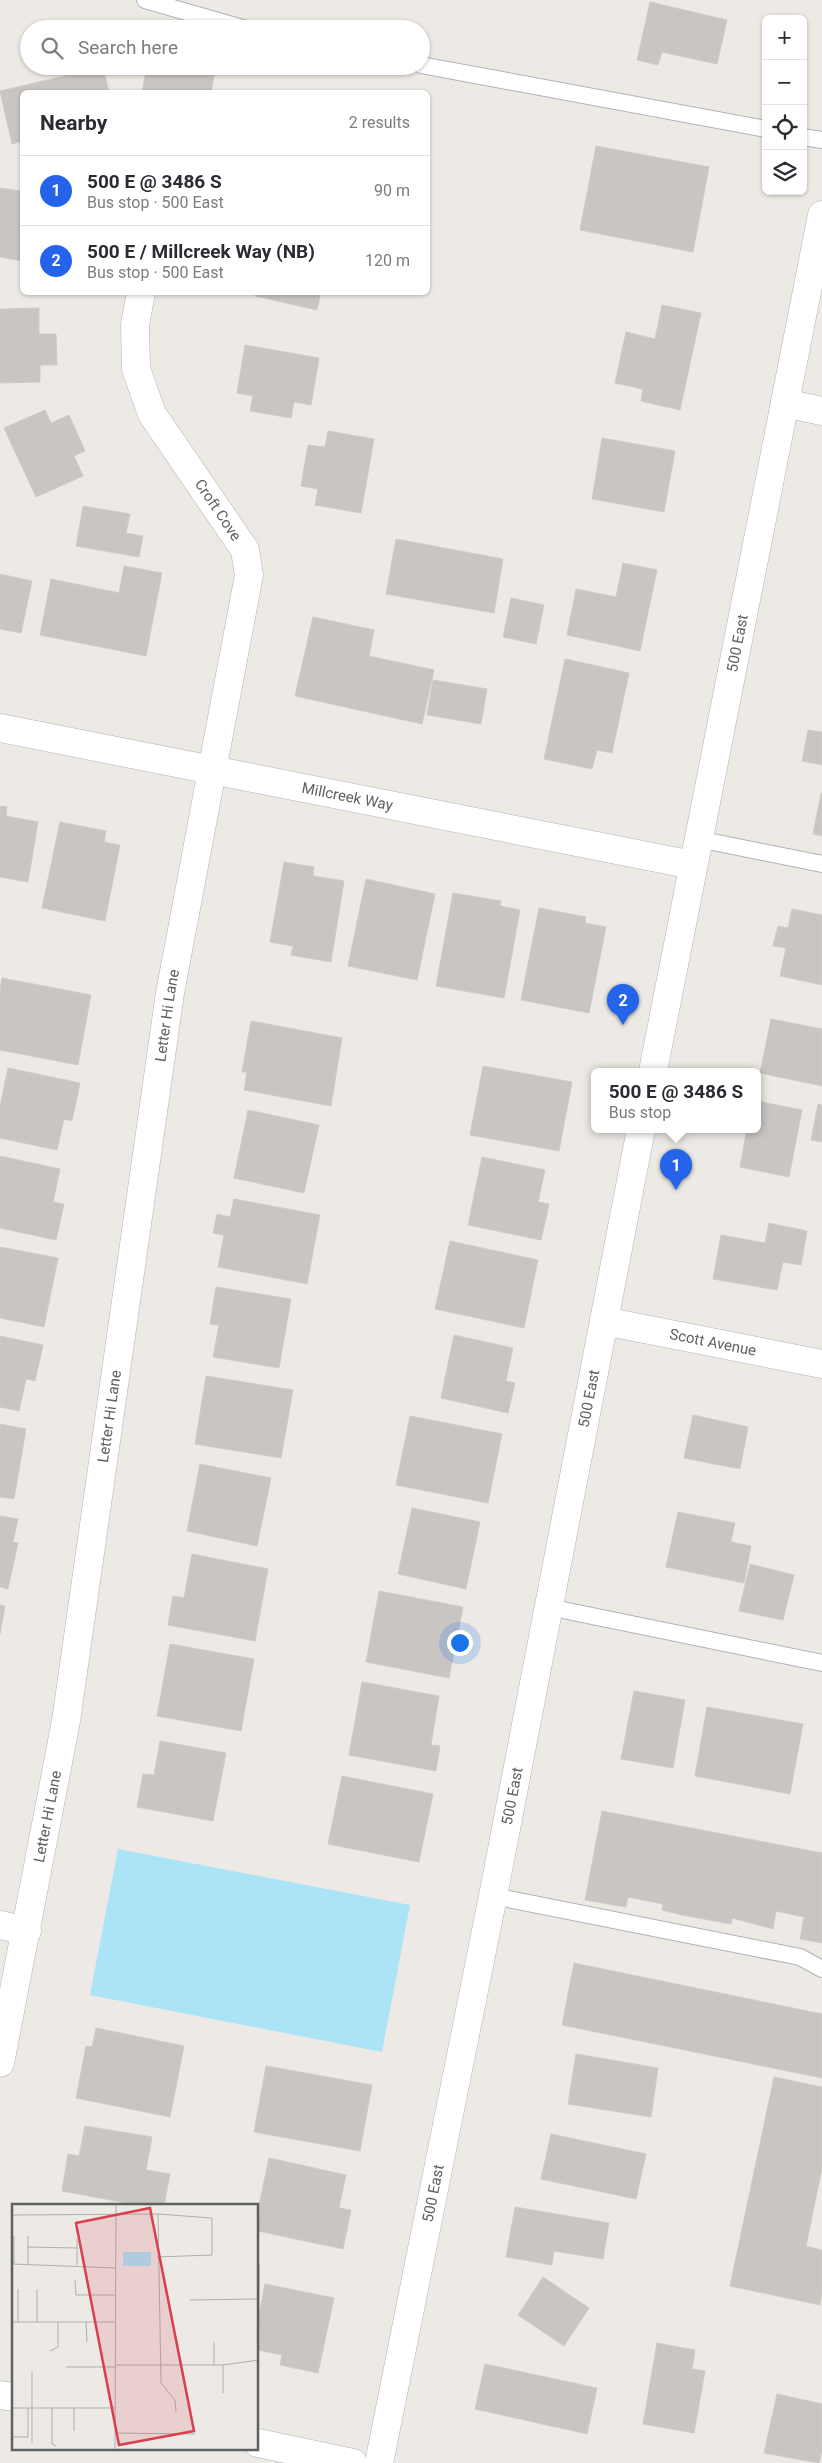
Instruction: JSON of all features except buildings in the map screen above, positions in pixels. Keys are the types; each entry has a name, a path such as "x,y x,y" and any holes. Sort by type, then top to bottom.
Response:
{"street":[{"name":"500 East","path":"654,1068 822,215"},
{"name":"Croft Cove","path":"140,295 135,325 136,370 152,414 245,550 250,575 213,769"},
{"path":"785,403 822,411"},
{"name":"Millcreek Way","path":"0,728 693,865"},
{"name":"Letter Hi Lane","path":"0,2063 66,1721 170,993 213,769"},
{"name":"500 East","path":"379,2463 493,1896 640,1133"},
{"name":"Scott Avenue","path":"604,1321 822,1364"},
{"path":"0,1925 27,1931"},
{"path":"259,2443 354,2463"}],"lane":[{"path":"145,0 215,20"},
{"path":"430,66 762,129"},
{"path":"807,138 822,140"},
{"path":"698,839 822,864"},
{"path":"548,1607 822,1662"},
{"path":"493,1896 800,1956 822,1969"}],"water":[{"path":"118,1849 410,1905 382,2052 90,1995"}],"place":[{"name":"500 E / Millcreek Way (NB)","path":"623,1025"},
{"name":"500 E @ 3486 S","path":"676,1190"}]}
